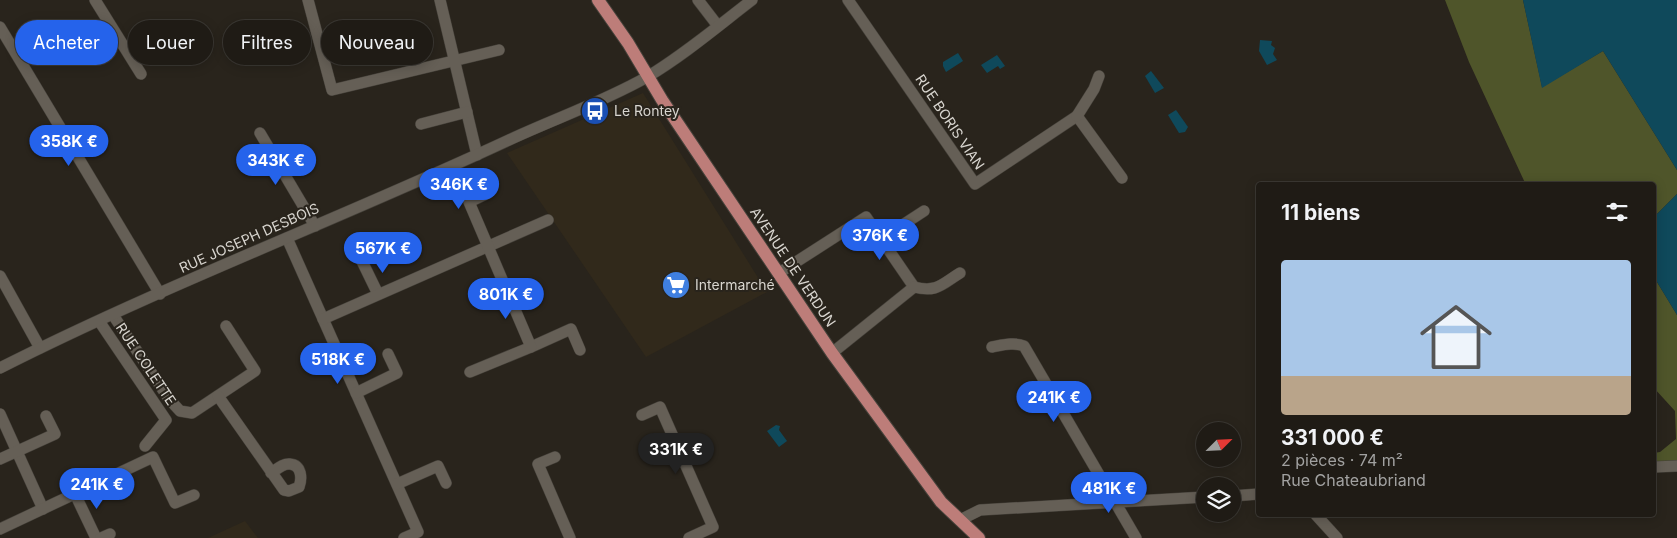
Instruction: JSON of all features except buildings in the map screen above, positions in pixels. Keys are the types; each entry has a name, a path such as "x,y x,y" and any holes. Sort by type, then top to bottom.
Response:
{"main road":[{"name":"AVENUE DE VERDUN","path":"598,0 628,44 662,100 832,353 941,502 979,538"}],"street":[{"path":"95,0 141,74"},
{"path":"308,0 332,90 499,50"},
{"path":"440,0 477,155"},
{"path":"698,0 718,26"},
{"name":"RUE JOSEPH DESBOIS","path":"0,368 113,315 623,89 648,76 752,0"},
{"name":"RUE BORIS VIAN","path":"848,0 975,184 1077,116 1094,89 1099,76"},
{"path":"0,27 160,294"},
{"path":"421,124 467,112"},
{"path":"1077,116 1122,178"},
{"path":"260,133 315,226"},
{"path":"488,194 469,202 531,347"},
{"path":"881,239 924,211"},
{"path":"778,273 866,217 914,288 935,289 960,273"},
{"path":"323,319 548,220"},
{"path":"287,238 421,535 404,538"},
{"path":"372,249 359,255 378,294"},
{"path":"0,276 40,348"},
{"path":"832,353 914,288"},
{"path":"113,315 169,399 180,411 192,413 255,371 226,326"},
{"name":"RUE COLETTE","path":"99,322 166,420 145,446"},
{"path":"470,372 571,329 580,350"},
{"path":"992,346 1018,344 1024,346 1136,538"},
{"path":"356,392 397,373 388,354"},
{"path":"218,396 271,473"},
{"path":"642,415 660,407 713,527 689,538"},
{"path":"0,414 43,509"},
{"path":"0,459 55,434 46,416"},
{"path":"555,456 538,464 570,538"},
{"path":"10,538 3,528 154,457 175,503 194,495"},
{"path":"397,484 438,466 446,483"},
{"path":"1656,467 1677,466"},
{"path":"75,494 96,538"},
{"path":"1241,495 1256,494"},
{"path":"960,520 980,510 1196,497"},
{"path":"1318,517 1337,538"}],"shaded area":[{"path":"643,93 767,292 646,357 507,153"},
{"path":"245,521 258,538 208,538"}],"green space":[{"path":"1445,0 1523,0 1542,87 1603,51 1677,170 1677,194 1656,215 1656,182 1525,182 1469,62"},
{"path":"1656,215 1657,282 1677,315 1677,462 1656,463 1656,453 1660,452 1676,439 1675,411 1656,390"}],"water":[{"path":"1523,0 1677,0 1677,170 1603,51 1542,88"},
{"path":"1260,40 1272,41 1271,45 1275,48 1273,54 1277,60 1267,65 1259,51"},
{"path":"958,53 963,61 946,72 943,62"},
{"path":"997,55 1005,66 1000,69 998,66 987,73 981,65"},
{"path":"1151,71 1164,88 1155,93 1145,76"},
{"path":"1176,110 1188,127 1185,132 1179,133 1168,115"},
{"path":"1677,194 1677,315 1657,282 1656,215"},
{"path":"776,425 780,426 779,430 787,441 779,447 767,431"}],"place":[{"name":"Le Rontey","path":"595,111"},
{"name":"Intermarché","path":"676,285"}]}
